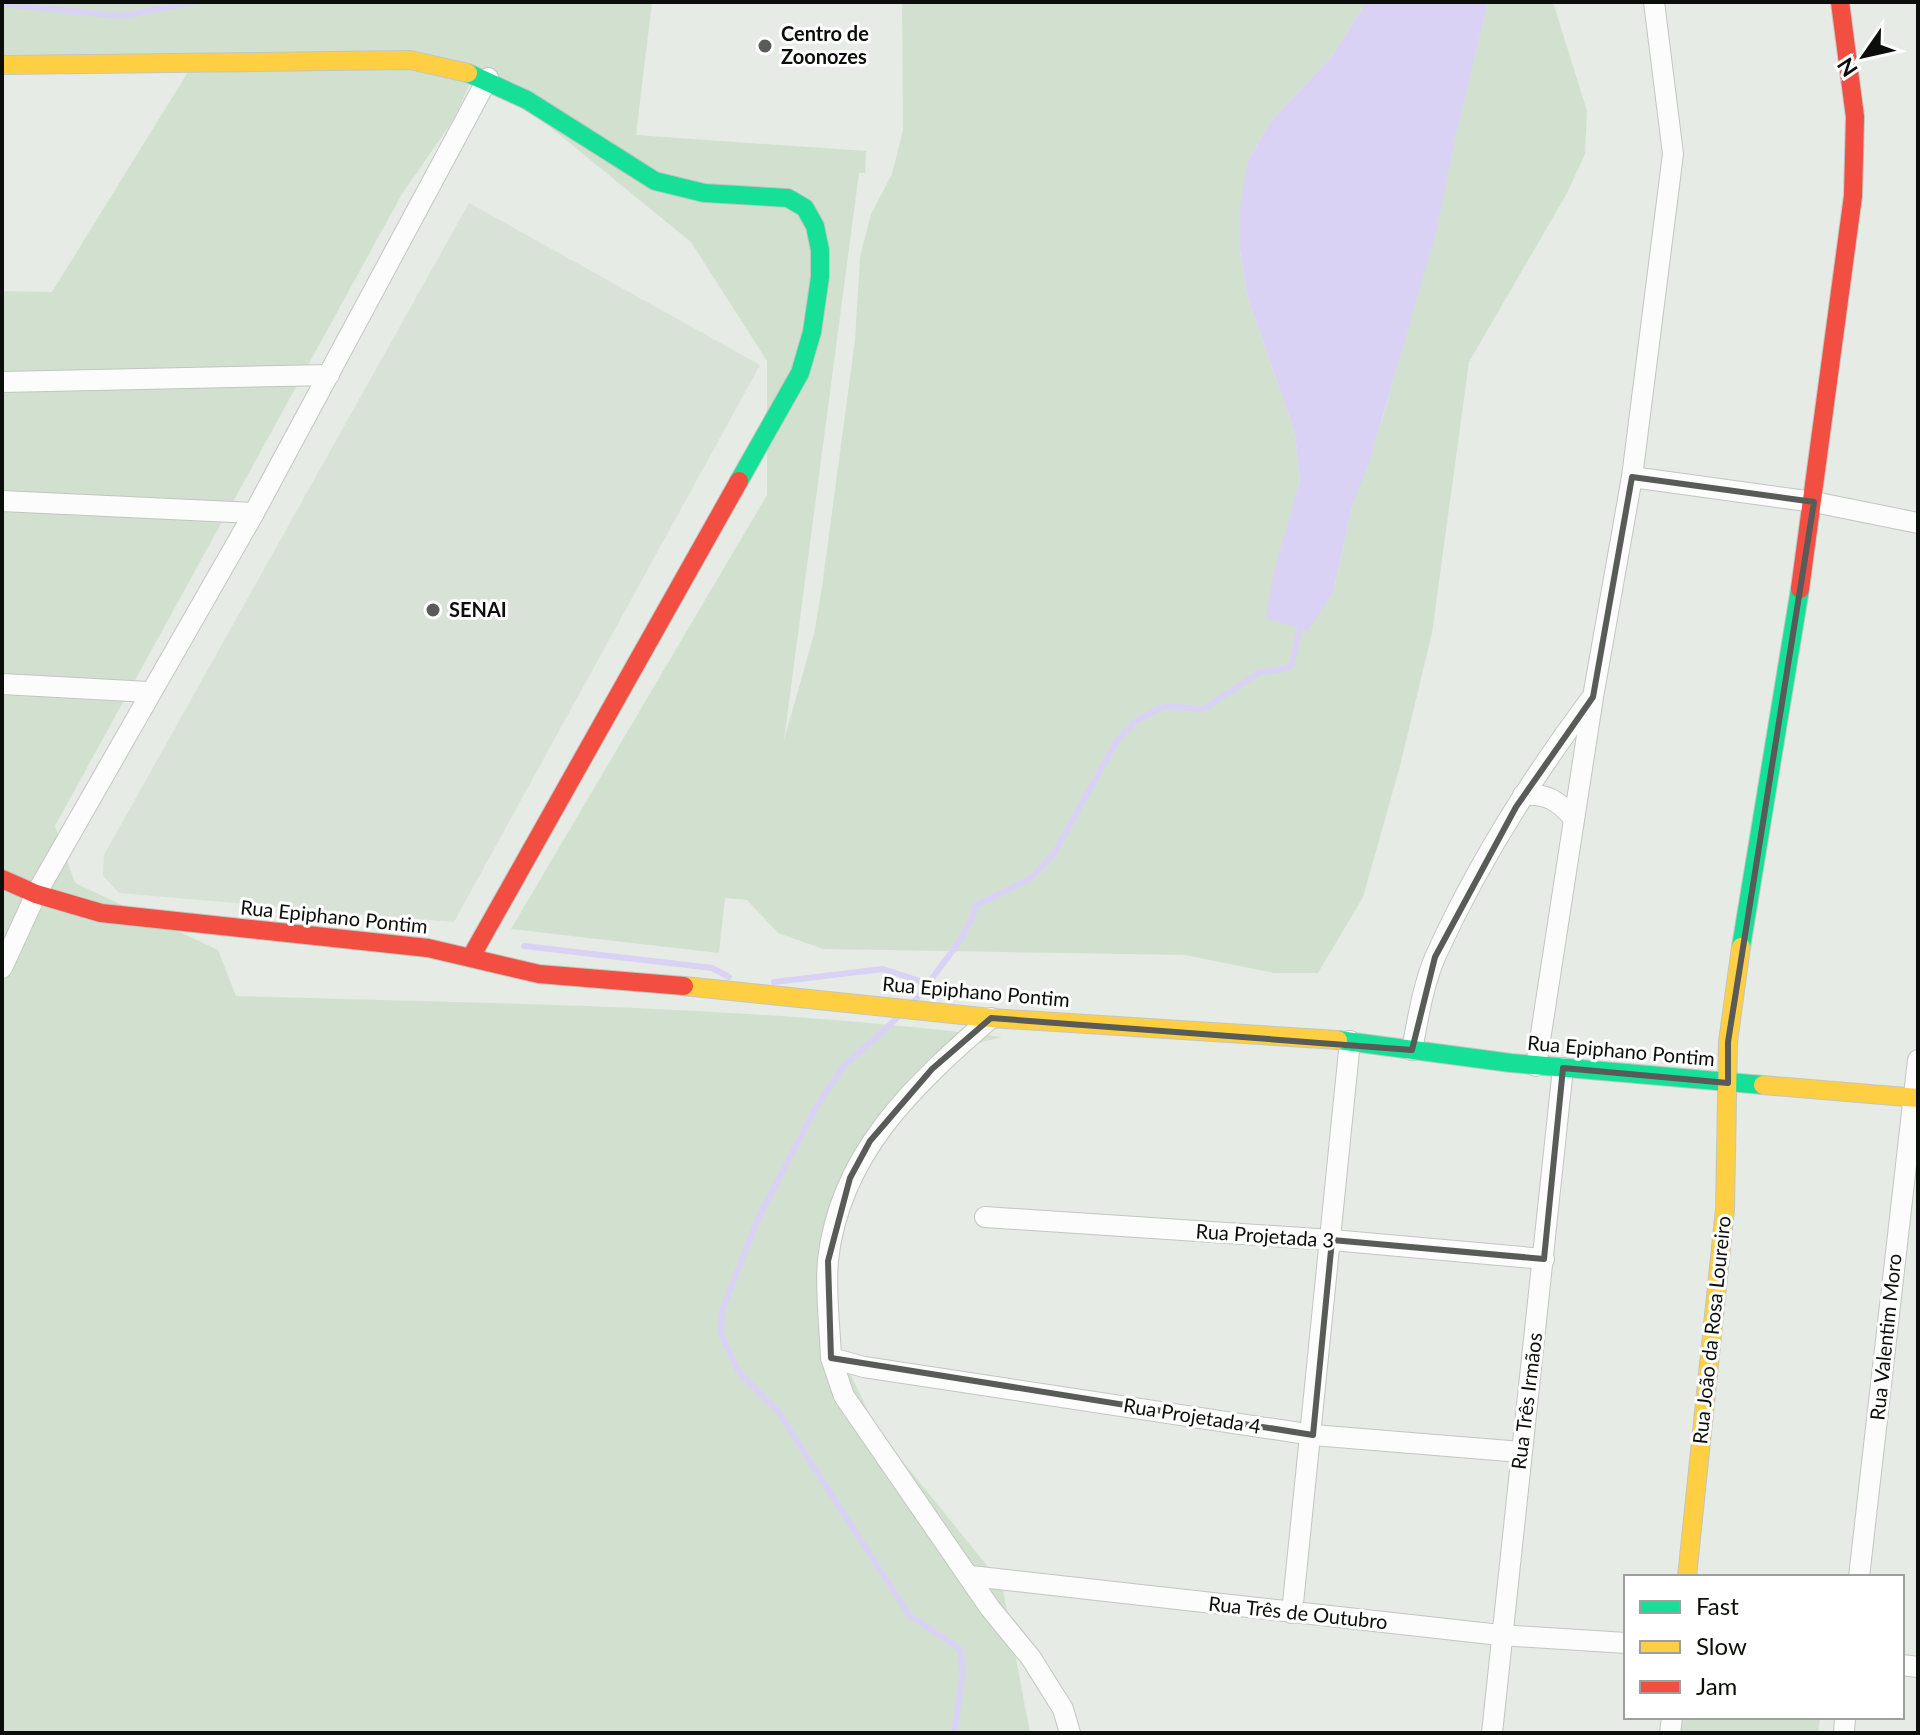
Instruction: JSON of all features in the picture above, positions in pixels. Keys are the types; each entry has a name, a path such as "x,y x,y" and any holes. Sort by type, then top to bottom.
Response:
{"street":[{"path":"1536,1066 1593,697 1632,477 1673,154 1654,2"},
{"name":"Rua João da Rosa Loureiro","path":"1687,1575 1725,1209 1733,996 1814,502 1853,196 1855,117 1840,2"},
{"path":"2,65 410,60 447,65 488,78 525,97 656,182 685,190 803,202 811,214 819,239 818,317 800,373 471,957"},
{"path":"2,968 36,894 254,513 488,78"},
{"path":"2,382 329,375"},
{"path":"1632,477 1814,502 1918,523"},
{"path":"2,501 254,513"},
{"path":"2,684 149,692"},
{"path":"1412,1050 1420,1003 1435,957 1523,795 1593,697"},
{"path":"1523,795 1538,794 1553,799 1574,819"},
{"name":"Rua Epiphano Pontim","path":"2,879 36,894 101,913 428,948 539,974 735,990 991,1018 1350,1041 1536,1066 1915,1098"},
{"path":"991,1018 922,1081 870,1141 850,1178 828,1261 831,1358 844,1396 1053,1692 1070,1733"},
{"path":"1292,1613 1313,1435 1350,1041"},
{"name":"Rua Valentim Moro","path":"1859,1575 1918,1060"},
{"name":"Rua Três Irmãos","path":"1492,1733 1500,1635 1563,1068"},
{"name":"Rua Projetada 3","path":"985,1217 1332,1240 1544,1259"},
{"name":"Rua Projetada 4","path":"831,1358 864,1367 1313,1435 1521,1452"},
{"name":"Rua Três de Outubro","path":"971,1576 1500,1635 1624,1643"}],"highlighted area":[{"path":"1632,477 1814,502 1728,1042 1728,1083 1563,1068 1544,1259 1332,1240 1313,1435 831,1358 828,1261 850,1178 870,1141 932,1069 991,1018 1412,1050 1435,957 1516,807 1593,697"}],"shaded area":[{"path":"1366,2 1488,2 1454,143 1437,230 1369,463 1353,503 1333,592 1308,631 1266,618 1274,571 1300,481 1295,433 1248,298 1240,251 1240,207 1248,161 1271,121 1333,55"},
{"name":"SENAI","path":"469,203 760,365 454,922 119,893 103,876 104,855"}],"green space":[{"path":"2,2 652,2 636,135 866,151 865,173 859,173 784,740 814,634 822,587 855,340 860,257 871,214 892,174 903,130 902,2 1366,2 1333,55 1271,121 1248,161 1240,251 1248,298 1295,433 1300,481 1289,527 1333,592 1353,503 1382,420 1418,289 1488,2 1553,2 1587,111 1585,154 1566,195 1469,362 1432,633 1400,766 1363,897 1318,973 1274,973 1185,955 823,949 778,933 747,900 725,898 719,953 511,929 767,495 767,361 691,242 528,109 472,79 454,119 402,194 55,826 75,883 218,950 236,996 716,1012 907,1026 1002,1037 939,1053 832,1219 840,1353 878,1431 1002,1584 1030,1733 2,1733 2,291 52,292 196,59 2,64"},
{"path":"1682,1719 1820,1719 1818,1733 1680,1733"}],"waterway":[{"path":"2,4 121,16 196,2"},
{"path":"914,1002 957,945 973,917 975,906 1031,878 1053,855 1118,739 1136,721 1164,706 1204,709 1260,672 1286,669 1292,664 1301,623"},
{"path":"524,946 712,968 729,977"},
{"path":"774,982 883,969 929,984"},
{"path":"897,1018 843,1067 815,1109 758,1219 722,1311 721,1334 738,1371 777,1410 909,1615 960,1649 963,1673 954,1733"}],"traffic: fast":[{"path":"468,73 527,100 655,181 704,193 788,198 805,208 815,226 820,250 820,277 812,332 800,373 739,481"},
{"path":"1741,947 1800,589"},
{"path":"1338,1040 1511,1063 1763,1085"}],"traffic: slow":[{"path":"2,65 410,60 468,73"},
{"path":"1687,1575 1725,1209 1728,1042 1741,947"},
{"path":"684,986 991,1018 1338,1040"},
{"path":"1763,1085 1918,1098"}],"traffic: jam":[{"path":"1800,589 1853,196 1855,117 1840,2"},
{"path":"471,957 739,481"},
{"path":"2,879 36,894 101,913 428,948 539,974 684,986"}],"place":[{"name":"Centro de Zoonozes","path":"765,46"},
{"name":"SENAI","path":"433,610"}]}
